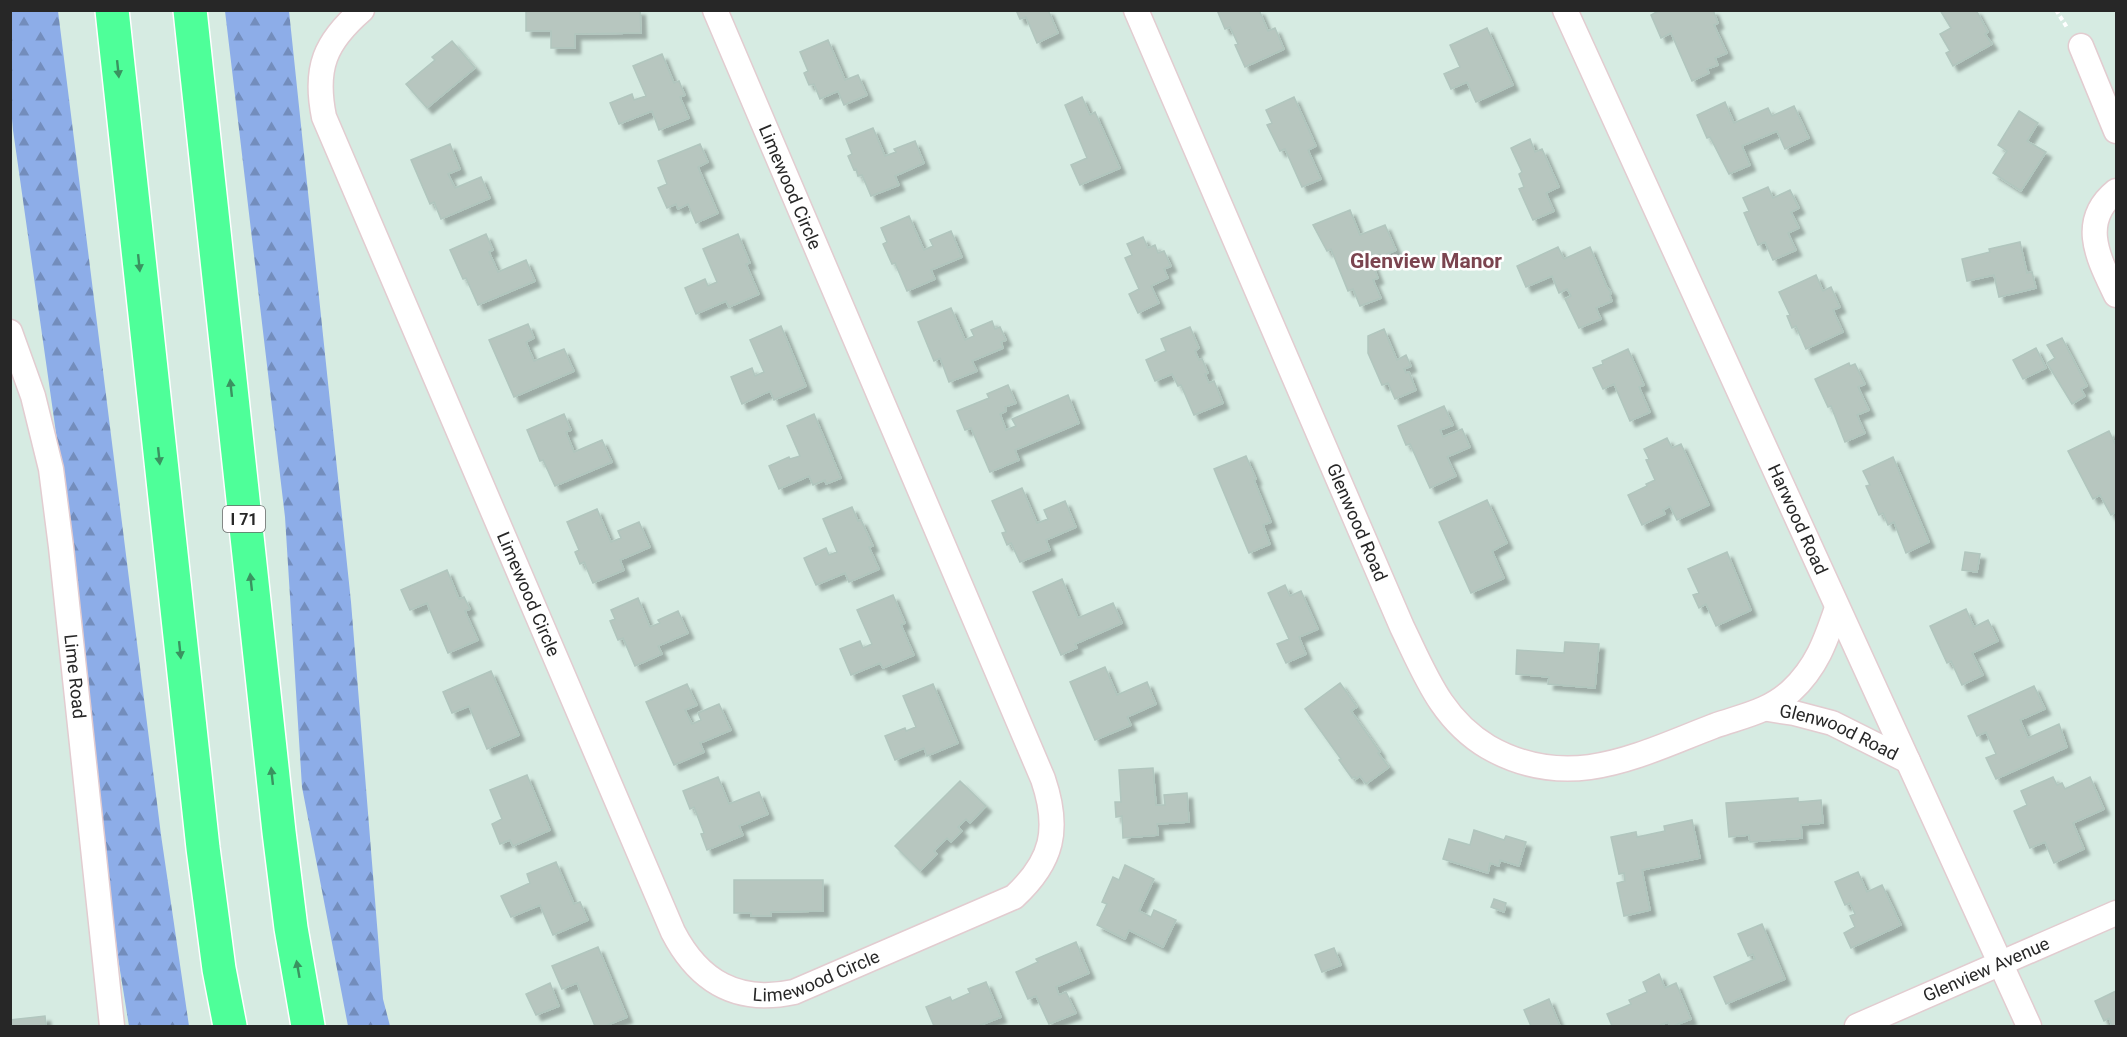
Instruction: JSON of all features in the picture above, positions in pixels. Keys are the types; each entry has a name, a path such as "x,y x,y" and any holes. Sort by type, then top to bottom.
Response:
{"highway":[{"path":"112,10 203,848 219,969 230,1026"},
{"name":"I 71","path":"190,10 279,832 291,928 308,1026"}],"street":[{"name":"Limewood Circle","path":"362,10 344,27 326,55 320,77 319,94 324,117 673,932 688,957 710,978 735,992 774,997 794,992 1014,897 1031,881 1042,864 1051,839 1052,810 1043,779 715,10"},
{"name":"Glenwood Road","path":"1136,10 1384,585 1434,693 1444,709 1471,735 1503,754 1538,766 1575,770 1632,758 1738,717 1768,709 1790,692 1812,666 1824,647 1837,608"},
{"name":"Harwood Road","path":"1565,10 2029,1026"},
{"path":"2081,46 2116,131"},
{"path":"2116,191 2102,206 2096,218 2094,233 2100,262 2116,295"},
{"name":"Lime Road","path":"10,332 33,396 51,469 112,1026"},
{"name":"Glenwood Road","path":"1768,709 1832,723 1908,761"},
{"name":"Glenview Avenue","path":"1857,1026 2116,913"}],"green space":[{"path":"10,11 58,11 161,835 189,1026 129,1026 118,958 60,461 13,130 10,96"},
{"path":"225,11 289,11 351,602 383,999 390,1026 348,1026 302,787 285,517"}],"building":[{"path":"526,10 640,10 641,33 575,34 575,48 551,48 551,31 526,31"},
{"path":"1016,10 1048,10 1058,33 1037,43 1026,17 1020,19"},
{"path":"1217,10 1259,10 1268,31 1275,28 1284,49 1245,67 1230,27 1225,29"},
{"path":"1660,10 1713,10 1718,23 1714,25 1727,53 1715,58 1718,65 1707,69 1709,73 1692,81 1671,33 1661,38 1651,15"},
{"path":"1940,10 1976,10 1988,32 1985,34 1992,44 1953,66 1946,53 1950,51 1940,34 1951,28"},
{"path":"1487,28 1513,85 1476,102 1467,82 1451,89 1444,74 1460,67 1450,45"},
{"path":"828,40 845,80 858,75 867,95 844,105 838,91 820,99 814,84 809,85 804,73 808,71 800,52"},
{"path":"452,41 475,68 427,108 406,84 435,60 432,57"},
{"path":"662,54 674,83 679,81 685,95 680,97 689,118 659,130 652,111 619,124 610,103 632,94 634,100 646,96 633,66"},
{"path":"1082,97 1090,115 1095,112 1120,168 1080,185 1071,165 1087,158 1065,105"},
{"path":"1294,97 1316,146 1308,150 1321,179 1302,187 1285,149 1280,151 1267,125 1272,123 1266,110"},
{"path":"1725,102 1734,123 1768,108 1772,116 1794,106 1809,138 1785,149 1777,131 1742,146 1750,165 1729,174 1710,137 1707,138 1697,115"},
{"path":"2019,111 2038,123 2027,141 2046,152 2021,191 1993,173 2007,151 1998,145"},
{"path":"873,128 885,156 896,152 894,149 915,141 924,163 895,176 899,185 871,196 862,175 858,176 856,169 854,170 848,156 852,154 846,139"},
{"path":"1530,139 1535,152 1542,149 1559,187 1546,193 1554,211 1533,220 1519,189 1524,187 1519,174 1522,172 1511,148"},
{"path":"450,144 460,169 448,174 455,188 481,177 490,198 441,219 434,202 430,204 411,160"},
{"path":"700,144 708,162 698,167 718,213 696,223 688,204 678,209 676,204 667,208 658,188 667,184 658,161"},
{"path":"1768,187 1773,198 1790,190 1799,208 1791,212 1799,228 1788,233 1796,250 1773,260 1765,242 1758,245 1744,213 1749,211 1743,198"},
{"path":"1350,210 1360,235 1385,225 1396,250 1371,261 1378,278 1373,280 1381,298 1360,306 1353,289 1348,291 1331,249 1327,251 1313,225"},
{"path":"909,216 924,250 933,246 930,240 951,231 962,257 931,270 935,279 907,291 895,263 892,264 883,244 887,242 881,228"},
{"path":"486,234 493,250 489,252 498,272 526,260 535,281 478,305 450,250"},
{"path":"738,234 750,263 746,264 759,294 729,307 726,301 696,314 685,288 705,279 708,286 717,282 703,249"},
{"path":"1143,237 1148,248 1155,245 1158,253 1164,251 1171,266 1164,269 1168,278 1151,286 1159,303 1138,313 1129,294 1139,289 1125,258 1132,255 1127,244"},
{"path":"2020,242 2027,273 2032,272 2036,288 1999,297 1994,275 1967,281 1962,259 1990,252 1989,249"},
{"path":"1558,247 1564,259 1590,247 1611,292 1612,301 1596,308 1601,319 1579,328 1565,299 1571,296 1567,289 1559,293 1552,276 1526,287 1517,266"},
{"path":"1816,275 1823,291 1831,287 1840,307 1833,310 1843,332 1806,349 1796,326 1792,328 1787,316 1790,315 1779,292"},
{"path":"951,308 965,340 974,336 971,330 992,321 995,329 1000,327 1006,340 1001,342 1003,348 972,361 977,371 949,382 940,358 934,361 918,322"},
{"path":"528,324 534,338 526,342 534,361 564,349 574,371 514,397 489,340"},
{"path":"781,326 806,386 774,400 770,391 742,404 731,377 752,368 755,376 764,372 750,340"},
{"path":"1190,327 1199,348 1195,351 1199,360 1202,359 1208,373 1205,374 1209,383 1214,381 1223,403 1194,415 1181,385 1178,386 1172,374 1155,381 1146,360 1166,351 1161,339"},
{"path":"1384,329 1397,360 1406,355 1411,366 1404,369 1406,373 1409,372 1416,390 1395,399 1388,383 1382,385 1368,353 1368,336"},
{"path":"2062,338 2087,386 2081,389 2085,396 2072,404 2047,363 2055,358 2047,345"},
{"path":"2036,348 2046,368 2023,379 2013,360"},
{"path":"1628,349 1644,385 1639,387 1650,412 1630,421 1614,384 1603,389 1593,368 1603,364 1602,361"},
{"path":"1849,363 1850,366 1855,364 1865,384 1858,387 1869,410 1857,415 1865,433 1845,442 1831,406 1828,407 1815,379"},
{"path":"1008,385 1016,403 1005,407 1006,411 1000,414 1006,430 1016,426 1012,419 1068,395 1079,423 1015,450 1019,460 990,472 971,428 965,430 957,411 989,398 987,394"},
{"path":"1444,406 1453,425 1440,430 1443,437 1462,429 1470,447 1447,457 1456,476 1430,488 1410,444 1406,445 1398,426"},
{"path":"564,414 571,430 566,432 574,452 602,440 612,462 555,486 543,460 540,461 527,430"},
{"path":"814,414 841,478 826,484 825,480 813,485 809,476 779,489 769,466 789,457 790,459 800,456 787,426"},
{"path":"2109,431 2116,446 2116,512 2111,515 2100,495 2093,499 2068,451"},
{"path":"1667,438 1672,448 1681,444 1709,505 1677,520 1670,506 1663,510 1665,514 1642,525 1628,495 1655,480 1644,449"},
{"path":"1246,456 1271,522 1263,525 1270,544 1249,553 1214,469"},
{"path":"1893,457 1929,542 1906,553 1894,522 1888,525 1883,513 1879,515 1866,486 1870,485 1863,471"},
{"path":"1022,488 1037,523 1048,519 1044,510 1065,501 1076,527 1046,540 1050,550 1020,562 1011,543 1007,545 1002,533 1006,532 992,501"},
{"path":"1487,500 1507,543 1492,551 1504,578 1471,593 1439,522"},
{"path":"852,507 873,546 869,547 879,569 849,582 845,573 816,585 804,558 826,548 829,555 837,552 823,519"},
{"path":"597,509 611,542 621,538 618,531 639,522 650,547 620,560 624,570 593,583 584,562 580,564 575,552 579,550 567,522"},
{"path":"1727,552 1751,610 1716,626 1706,604 1699,608 1693,595 1699,593 1688,569"},
{"path":"1965,552 1980,554 1977,572 1962,570"},
{"path":"447,570 459,599 464,597 470,609 465,611 478,640 448,653 427,603 410,610 401,590"},
{"path":"1062,579 1078,618 1113,603 1122,623 1075,644 1077,648 1061,655 1033,592"},
{"path":"1285,585 1290,596 1301,591 1318,629 1299,637 1306,654 1286,663 1277,644 1289,639 1268,593"},
{"path":"893,595 905,623 901,625 914,655 883,668 880,663 851,675 840,649 860,641 863,648 872,644 857,610"},
{"path":"638,598 650,627 660,623 658,620 678,611 688,633 658,646 662,654 635,666 623,638 618,640 610,621 615,619 611,610"},
{"path":"1966,609 1974,627 1988,620 1998,641 1972,653 1983,675 1962,685 1951,661 1947,663 1930,626"},
{"path":"1565,642 1599,644 1595,688 1548,684 1549,677 1516,674 1517,650 1564,653"},
{"path":"1105,667 1117,695 1147,682 1156,704 1127,717 1131,725 1095,740 1070,682"},
{"path":"491,671 519,735 487,749 469,706 452,713 443,692"},
{"path":"1340,683 1357,707 1351,711 1389,767 1366,784 1360,776 1356,779 1352,778 1305,709"},
{"path":"687,684 697,705 685,710 692,724 701,720 698,713 719,704 731,730 700,743 704,752 674,765 646,702"},
{"path":"933,684 958,743 927,756 924,748 895,760 885,736 905,728 906,731 916,727 903,696"},
{"path":"2034,686 2045,709 2020,720 2028,738 2059,724 2067,747 1996,779 1986,758 1996,754 1986,732 1977,736 1968,716"},
{"path":"1153,768 1156,805 1165,805 1164,795 1187,793 1189,822 1157,824 1158,835 1123,838 1122,816 1116,817 1115,802 1121,802 1119,770"},
{"path":"527,775 550,830 513,846 510,840 500,844 492,824 502,819 490,790"},
{"path":"718,777 729,804 759,792 768,814 739,826 743,835 707,850 701,834 704,833 694,807 690,809 683,791"},
{"path":"2053,777 2057,785 2062,783 2065,789 2090,777 2104,809 2073,823 2084,849 2054,863 2045,842 2030,848 2014,811 2027,805 2021,791"},
{"path":"960,781 986,806 970,823 966,819 958,827 962,831 951,842 947,838 934,851 937,854 920,871 895,846"},
{"path":"1798,798 1798,802 1821,800 1823,823 1801,825 1802,838 1750,842 1749,835 1729,837 1726,803"},
{"path":"1692,820 1700,858 1642,870 1650,910 1624,916 1617,883 1625,881 1624,873 1619,874 1611,837 1636,832 1637,837 1665,831 1664,826"},
{"path":"1474,830 1504,840 1506,836 1526,842 1519,866 1500,860 1499,866 1490,863 1488,873 1443,859 1449,839 1470,845"},
{"path":"556,862 574,904 580,902 588,920 553,935 540,905 511,917 501,896 530,883 527,874"},
{"path":"1125,865 1154,879 1139,911 1151,917 1154,910 1176,920 1163,947 1129,930 1125,939 1097,925 1107,904 1102,902 1113,877 1119,880"},
{"path":"1858,872 1867,892 1882,885 1901,925 1851,948 1844,933 1855,927 1850,916 1855,914 1850,903 1845,905 1835,882"},
{"path":"734,880 823,880 823,911 771,912 771,916 734,913"},
{"path":"1494,899 1506,903 1504,912 1491,907"},
{"path":"1762,924 1785,979 1726,1004 1714,977 1755,959 1753,954 1748,956 1738,934"},
{"path":"1076,942 1089,973 1056,987 1059,995 1066,992 1076,1013 1049,1024 1036,996 1028,999 1016,972 1038,962 1036,959"},
{"path":"598,947 627,1017 605,1026 595,1026 577,983 562,989 552,966"},
{"path":"1334,948 1341,965 1322,972 1315,955"},
{"path":"1659,974 1665,988 1676,983 1691,1019 1673,1026 1670,1026 1668,1022 1658,1026 1612,1026 1607,1014 1631,1004 1629,1000 1647,992 1643,982"},
{"path":"986,982 1001,1017 978,1026 934,1026 926,1007 950,997 952,1001 970,993 968,989"},
{"path":"550,983 559,1006 536,1015 526,994"},
{"path":"2116,991 2116,1026 2112,1026 2109,1018 2104,1021 2095,1001"},
{"path":"1549,999 1560,1026 1531,1026 1524,1010"},
{"path":"45,1016 46,1026 10,1026 10,1020"}],"district":[{"name":"Glenview Manor","path":"1426,261"}]}
